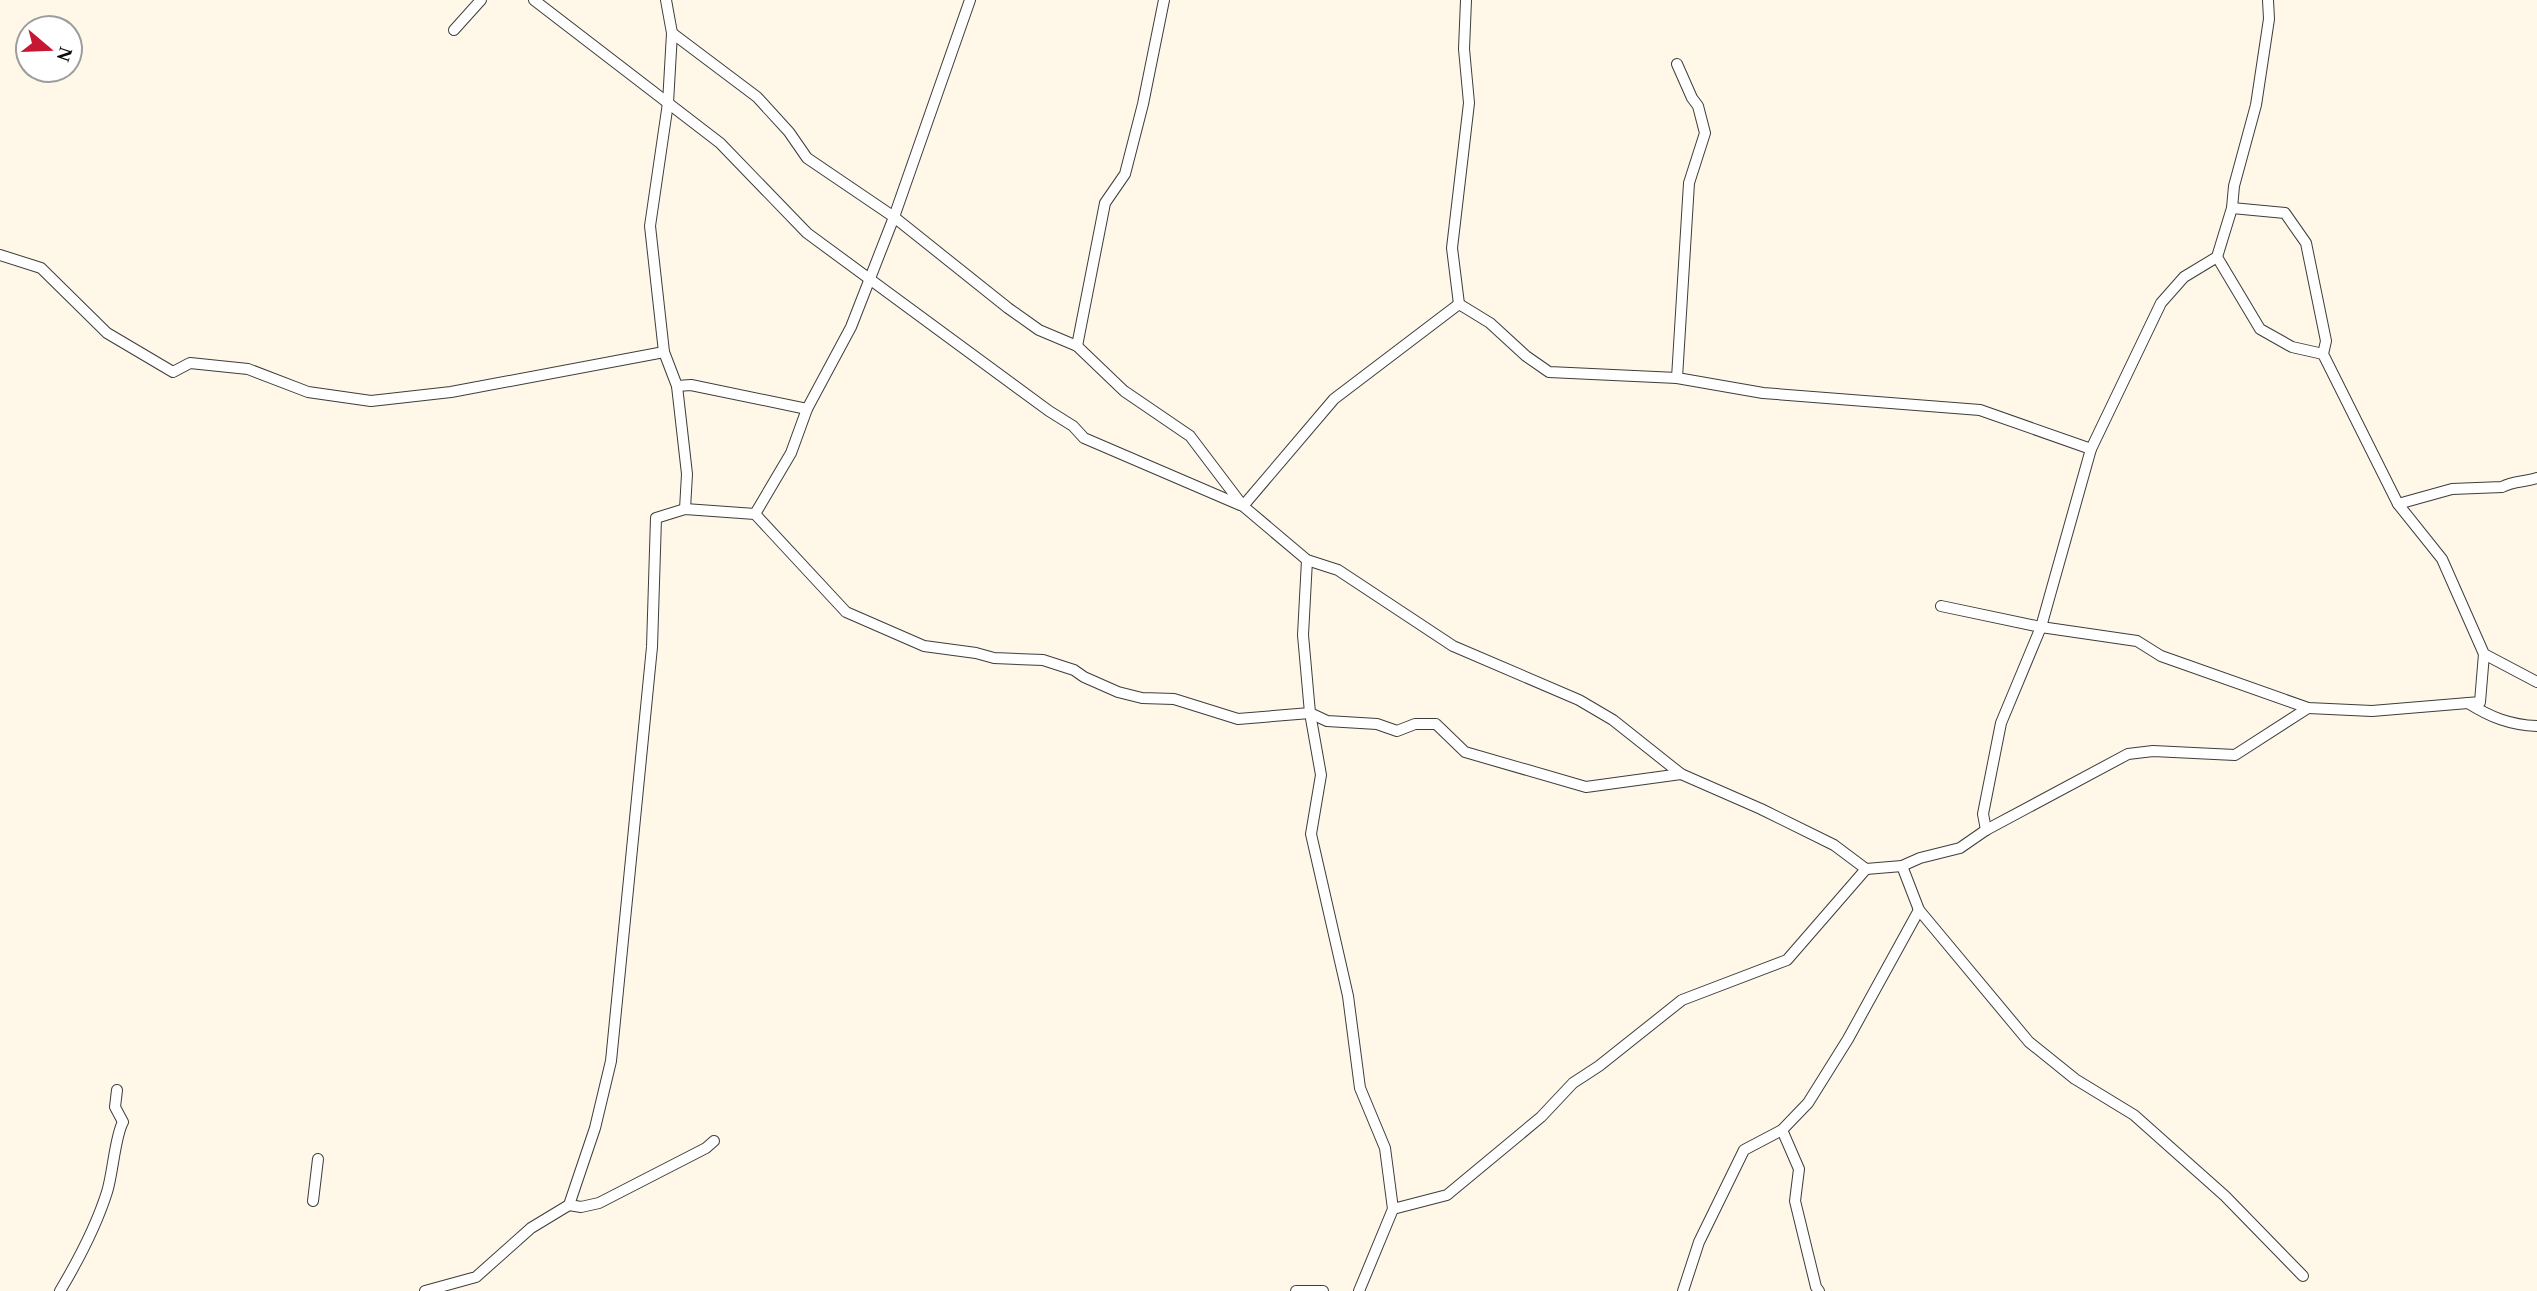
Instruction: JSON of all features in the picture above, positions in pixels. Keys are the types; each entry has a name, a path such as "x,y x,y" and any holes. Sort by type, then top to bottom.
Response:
{"street":[{"path":"454,30 481,0"},
{"path":"534,0 720,143 807,233 1073,426 1084,438 1243,506"},
{"path":"666,0 672,33 668,103 650,226 664,352 677,386 687,474 685,509"},
{"path":"755,514 791,453 807,409 851,327 894,217 970,0"},
{"path":"1077,346 1105,203 1125,174 1143,104 1164,0"},
{"path":"1466,0 1464,49 1469,103 1452,248 1459,303 1490,323 1526,356 1549,372 1677,378 1763,393 1980,410 2091,449"},
{"path":"1986,830 1983,814 2001,723 2040,627 2091,449 2161,303 2184,277 2217,257 2232,208 2234,186 2256,105 2269,19 2268,0"},
{"path":"672,33 757,97 789,132 807,158 894,217 1018,316 1039,330 1077,346 1125,391 1190,436 1243,506 1307,559 1338,569 1453,646 1579,700 1613,720 1681,774 1762,809 1834,845 1866,869 1902,866 1920,858 1959,848 1986,830 2128,754 2153,751 2235,755 2308,708"},
{"path":"1677,64 1692,99 1698,106 1705,133 1689,183 1677,378"},
{"path":"1941,606 2040,627 2137,641 2161,656 2308,708 2372,711 2480,702 2484,654 2442,559 2398,504 2323,354 2326,341 2306,243 2285,213 2232,208"},
{"path":"0,256 41,268 107,333 173,372 190,363 248,369 308,392 371,401 452,392 664,352"},
{"path":"2217,257 2260,330 2292,346 2323,354"},
{"path":"1243,506 1334,399 1459,303"},
{"path":"677,386 691,385 807,409"},
{"path":"2398,504 2452,489 2502,486 2537,478"},
{"path":"425,1291 476,1277 531,1228 569,1205 596,1128 611,1061 652,647 656,518 685,509 755,514 846,612 924,646 993,658 1043,660 1074,670 1118,692 1142,698 1183,701 1238,719 1310,713 1327,721 1377,724 1397,731 1415,724 1436,724 1465,752 1586,787 1681,774"},
{"path":"1307,559 1303,635 1310,713 1321,775 1311,834 1348,996 1360,1088 1385,1148 1393,1209 1359,1291"},
{"path":"2484,654 2537,682"},
{"path":"2467,703 2487,715 2516,725 2537,726"},
{"path":"1902,866 1919,910 2029,1042 2075,1079 2134,1115 2225,1196 2302,1276"},
{"path":"1393,1209 1447,1195 1541,1117 1573,1083 1599,1066 1682,1000 1787,960 1866,869"},
{"path":"1683,1291 1699,1242 1744,1150 1782,1129 1808,1103 1848,1039 1919,910"},
{"path":"60,1291 96,1224 108,1189 118,1130 123,1122 115,1107 117,1090"},
{"path":"1782,1129 1799,1169 1795,1201 1819,1291"},
{"path":"569,1205 581,1207 599,1203 706,1148 714,1141"},
{"path":"313,1201 318,1159"},
{"path":"1296,1291 1323,1291"}]}
